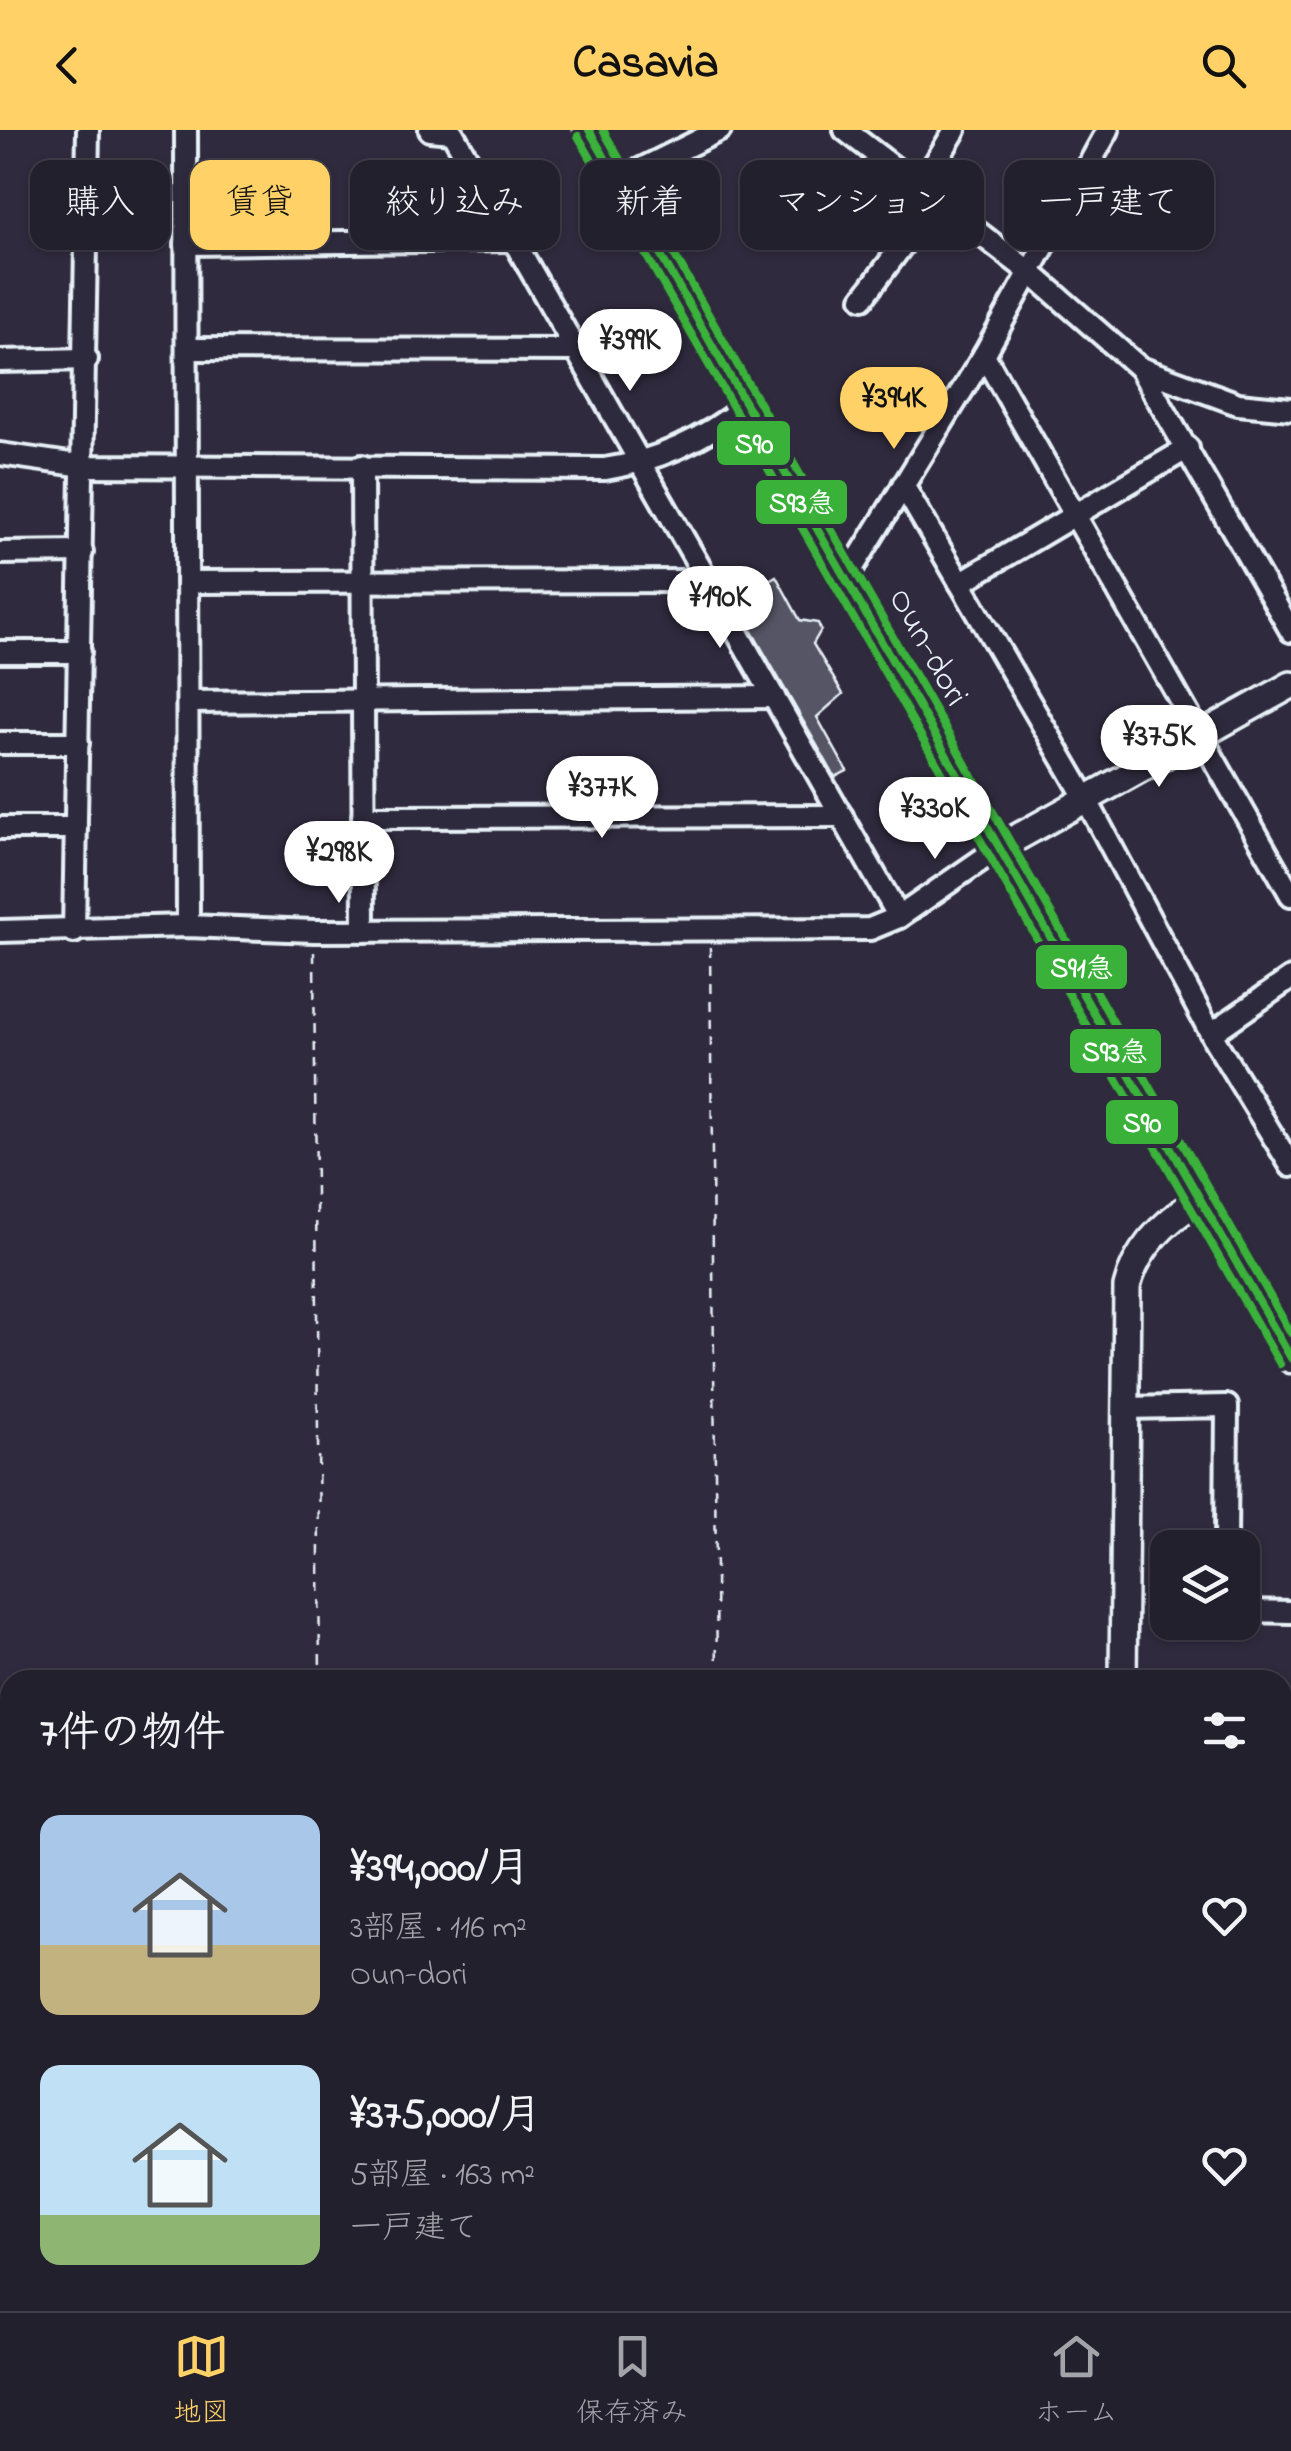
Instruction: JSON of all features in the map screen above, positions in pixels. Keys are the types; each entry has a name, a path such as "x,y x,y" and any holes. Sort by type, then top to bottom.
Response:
{"main road":[{"name":"Oun-dori","path":"589,130 607,160"},
{"name":"Oun-dori","path":"658,250 1291,1358"}],"street":[{"path":"74,932 88,130"},
{"path":"186,130 188,926"},
{"path":"430,130 452,132 468,160"},
{"path":"659,160 720,130"},
{"path":"845,130 884,160"},
{"path":"942,160 955,130"},
{"path":"847,576 984,355 1108,130"},
{"path":"984,237 1140,368 1291,631"},
{"path":"186,244 350,242"},
{"path":"518,250 899,917"},
{"path":"864,298 894,250"},
{"path":"186,349 575,350"},
{"path":"984,355 1291,895"},
{"path":"0,361 87,359"},
{"path":"1140,368 1238,404 1291,409"},
{"path":"0,454 84,466 604,469 641,464 715,430 744,406"},
{"path":"960,583 1188,448"},
{"path":"362,466 364,931"},
{"path":"903,485 1086,799 1212,1033 1291,1166"},
{"path":"0,552 82,552"},
{"path":"187,582 708,582"},
{"path":"0,652 80,652"},
{"path":"0,931 188,926 314,931 870,929 899,917 1000,847 1291,685"},
{"path":"188,702 774,696"},
{"path":"0,743 78,743"},
{"path":"363,817 842,816"},
{"path":"0,828 76,828"},
{"path":"1212,1033 1291,978"},
{"path":"1123,1670 1124,1408 1129,1276 1148,1242 1199,1200"},
{"path":"1124,1408 1227,1406 1226,1530"},
{"path":"1260,1611 1291,1612"}],"path":[{"path":"710,930 717,1670"},
{"path":"314,931 320,1670"}],"building":[{"path":"776,576 800,620 818,623 821,630 813,644 843,694 817,717 847,771 835,777 734,600"}],"transit line":[{"name":"S93急","path":"589,130 1291,1358"},
{"name":"S91急","path":"603,130 1291,1333"},
{"name":"S90","path":"578,136 1280,1364"}]}
